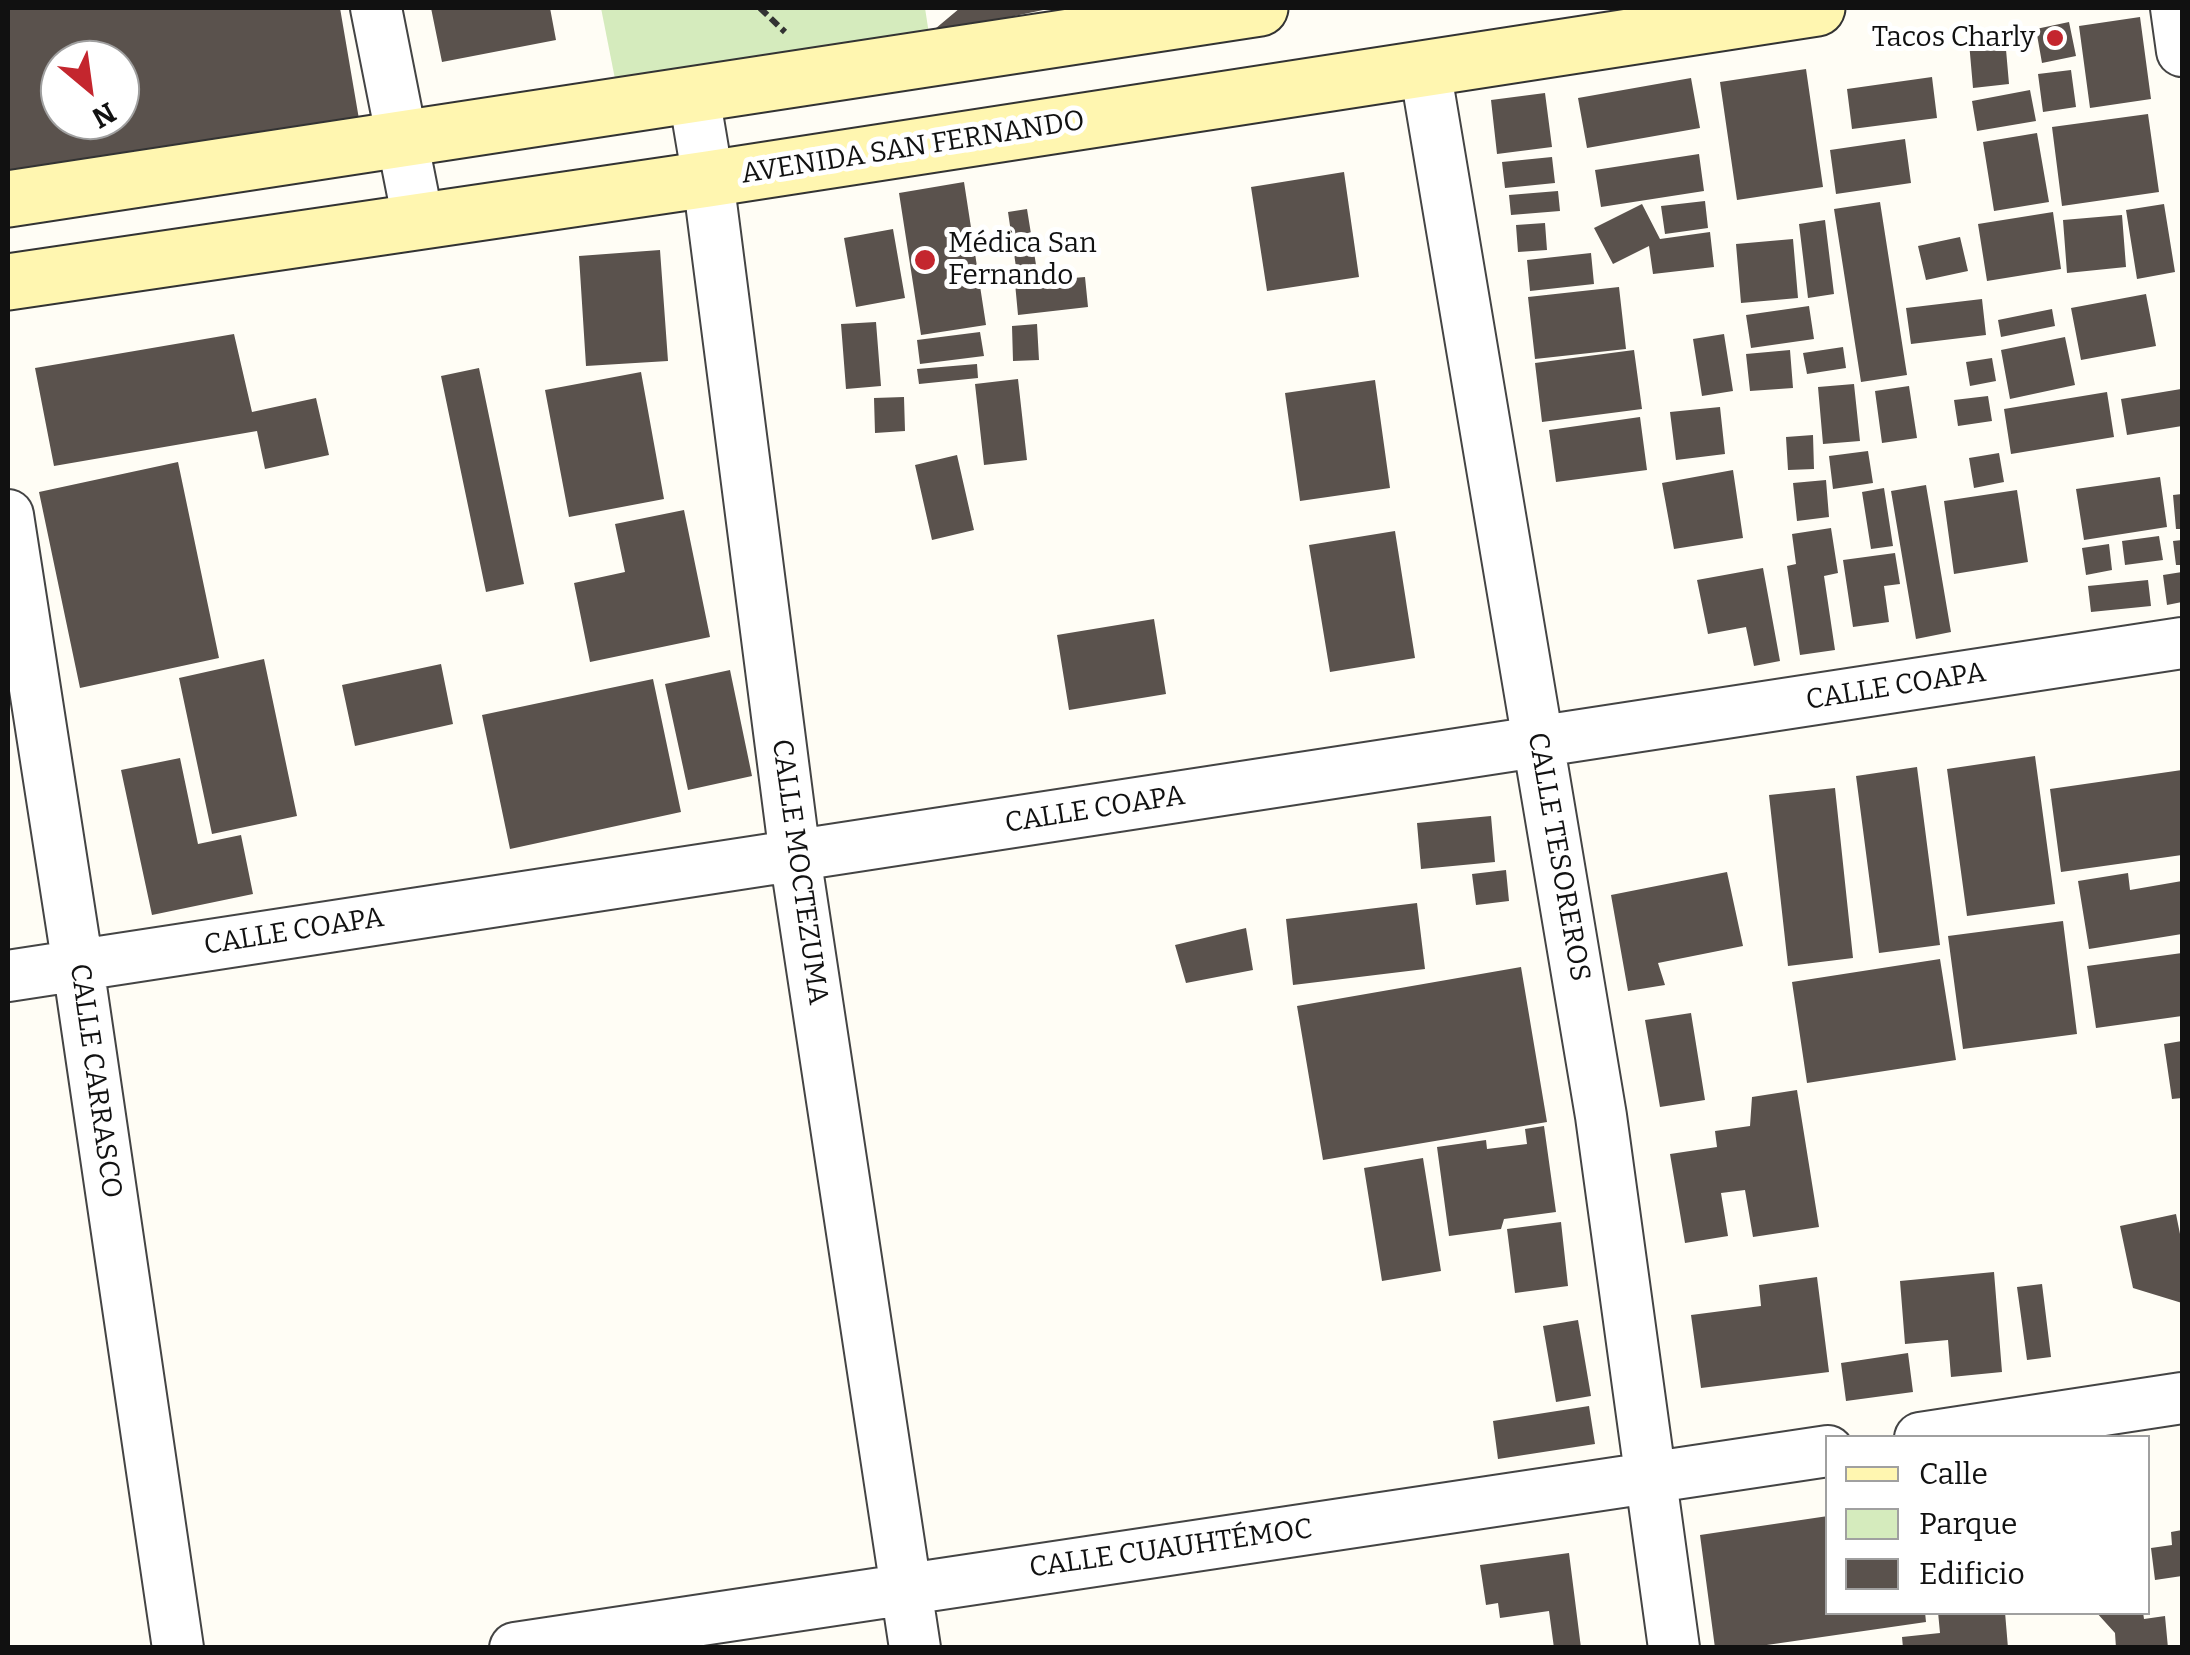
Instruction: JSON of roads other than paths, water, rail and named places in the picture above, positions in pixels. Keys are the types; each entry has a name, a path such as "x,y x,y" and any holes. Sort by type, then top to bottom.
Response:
{"main road":[{"path":"8,199 1260,8"},
{"name":"AVENIDA SAN FERNANDO","path":"8,282 1817,8"}],"street":[{"path":"376,8 418,220"},
{"path":"2176,8 2182,50"},
{"name":"CALLE TESOREROS","path":"1425,69 1601,1116 1674,1648"},
{"name":"CALLE MOCTEZUMA","path":"694,96 795,856 915,1648"},
{"name":"CALLE CARRASCO","path":"8,515 178,1648"},
{"name":"CALLE COAPA","path":"8,976 2182,643"},
{"path":"1940,1435 2182,1398"},
{"name":"CALLE CUAUHTÉMOC","path":"515,1648 1825,1451"}],"place":[{"name":"Tacos Charly","path":"2055,38"},
{"name":"Médica San Fernando","path":"925,260"}]}
